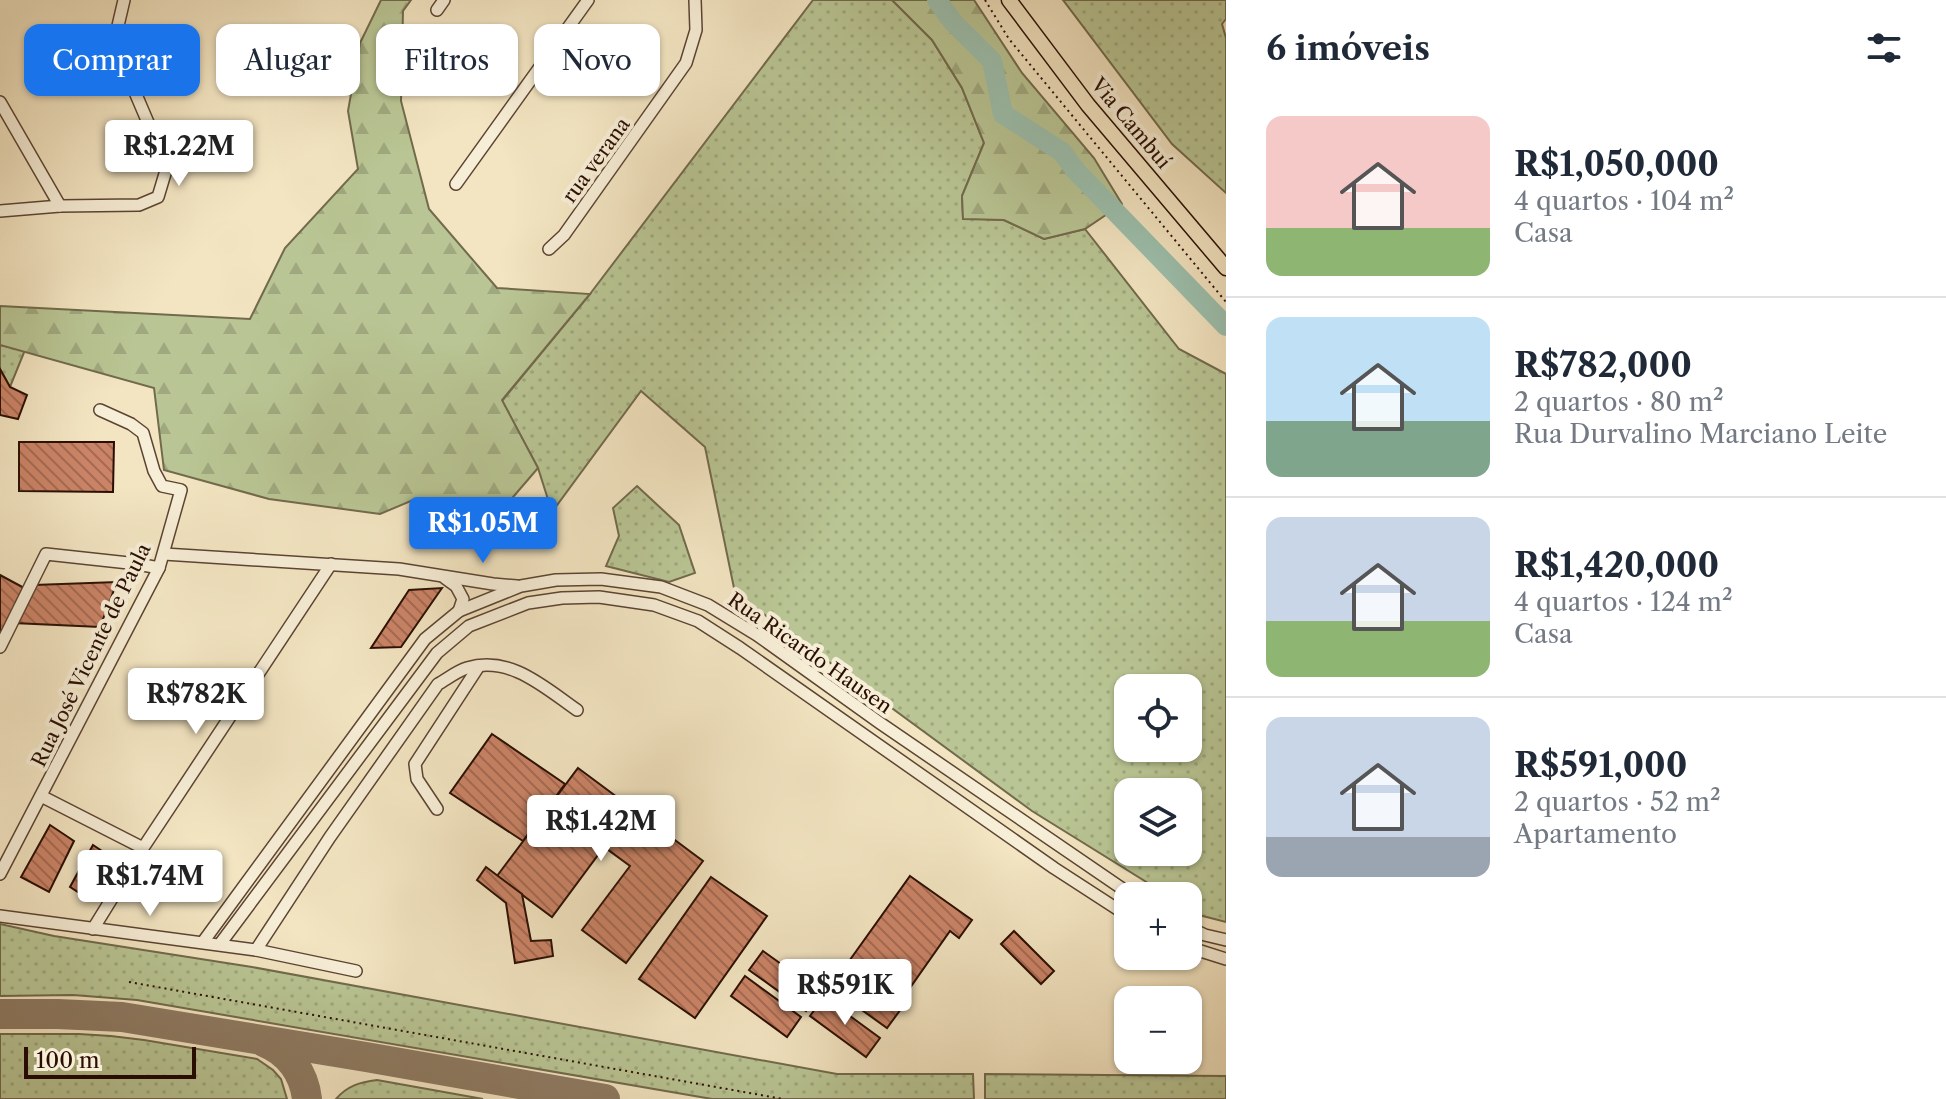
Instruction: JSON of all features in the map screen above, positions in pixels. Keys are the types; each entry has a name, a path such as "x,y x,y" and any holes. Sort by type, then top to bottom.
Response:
{"main road":[{"name":"Via Cambuí","path":"1009,0 1088,105 1226,266"}],"street":[{"path":"0,211 60,206 139,205 158,197 167,167 114,43 124,0"},
{"path":"456,184 588,0"},
{"name":"rua verana","path":"549,249 564,235 686,63 696,30 695,0"},
{"path":"0,102 60,206"},
{"name":"Rua José Vicente de Paula","path":"0,874 159,568 181,490 162,486 154,471 143,433 100,410"},
{"path":"0,647 46,554 159,568"},
{"path":"164,554 399,569 521,586"},
{"path":"93,929 331,564"},
{"path":"441,576 456,586 463,599 459,611"},
{"name":"Rua Ricardo Hausen","path":"203,942 425,639 459,611 521,586 556,580 601,579 661,587 708,605 757,635 1114,883"},
{"name":"Rua Ricardo Hausen","path":"220,944 437,653 469,626 528,603 562,598 599,597 654,605 698,621 1114,907"},
{"path":"256,950 330,837 438,684 465,668 499,665 528,675 577,710"},
{"path":"437,809 417,779 415,764 479,666"},
{"path":"41,796 143,848"},
{"path":"0,916 220,944 356,971"},
{"path":"1202,934 1226,940"},
{"path":"1202,951 1226,959"}],"path":[{"path":"985,0 1009,39 1226,302"},
{"path":"129,982 783,1099"}],"green space":[{"path":"381,0 411,0 403,11 403,24 376,24 376,96 401,96 429,209 497,288 590,294 502,400 538,468 489,525 413,500 380,514 269,499 164,470 154,388 0,345 0,306 250,319 285,248 358,169 348,111 351,96 360,96 360,43"},
{"path":"813,0 892,0 932,40 962,88 984,143 962,196 963,218 1004,220 1044,239 1085,229 1179,349 1226,374 1226,922 1202,916 1202,882 1146,882 1121,866 1202,866 1202,778 1114,778 1114,862 1032,811 735,593 705,447 641,391 552,512 538,468 502,401 590,294"},
{"path":"892,0 974,0 1022,73 1094,158 1122,204 1085,229 1044,239 1004,220 963,219 962,196 984,143 962,88 932,40"},
{"path":"1063,0 1226,0 1226,19 1222,24 1226,38 1226,193 1172,144"},
{"path":"0,345 25,350 10,387 0,369"},
{"path":"637,486 679,525 695,573 669,582 606,566 619,536 613,508"},
{"path":"0,924 837,1074 973,1074 974,1099 712,1099 137,1000 73,995 0,996"},
{"path":"0,1034 111,1036 257,1059 281,1079 287,1099 0,1099"},
{"path":"985,1074 1226,1076 1226,1099 985,1099"},
{"path":"377,1080 483,1099 336,1099 354,1085"}],"building":[{"path":"0,369 10,387 27,395 18,419 0,415"},
{"path":"19,442 114,442 113,492 19,491"},
{"path":"0,575 26,589 0,638"},
{"path":"117,582 100,627 14,623 34,585"},
{"path":"442,588 401,647 371,648 409,590"},
{"path":"492,734 565,784 523,841 450,793"},
{"path":"578,768 703,861 626,963 582,930 630,866 604,847 552,917 497,876"},
{"path":"50,825 74,841 49,892 21,877"},
{"path":"93,845 114,859 89,899 70,887"},
{"path":"486,867 522,894 531,941 551,940 553,956 515,963 506,903 477,880"},
{"path":"910,876 972,920 959,938 950,931 900,1002 847,964"},
{"path":"711,877 767,916 695,1018 639,979"},
{"path":"1014,931 1054,971 1041,984 1001,944"},
{"path":"763,951 820,992 806,1011 749,970"},
{"path":"845,968 901,1009 887,1028 831,988"},
{"path":"745,976 801,1017 787,1037 731,996"},
{"path":"824,997 880,1038 866,1057 810,1016"}],"waterway":[{"path":"937,0 953,22 992,61 1003,114 1062,152 1076,171 1226,326"}],"taxiway":[{"path":"0,1014 122,1017 605,1099"},
{"path":"264,1042 281,1051 294,1064 303,1081 307,1099"}]}
